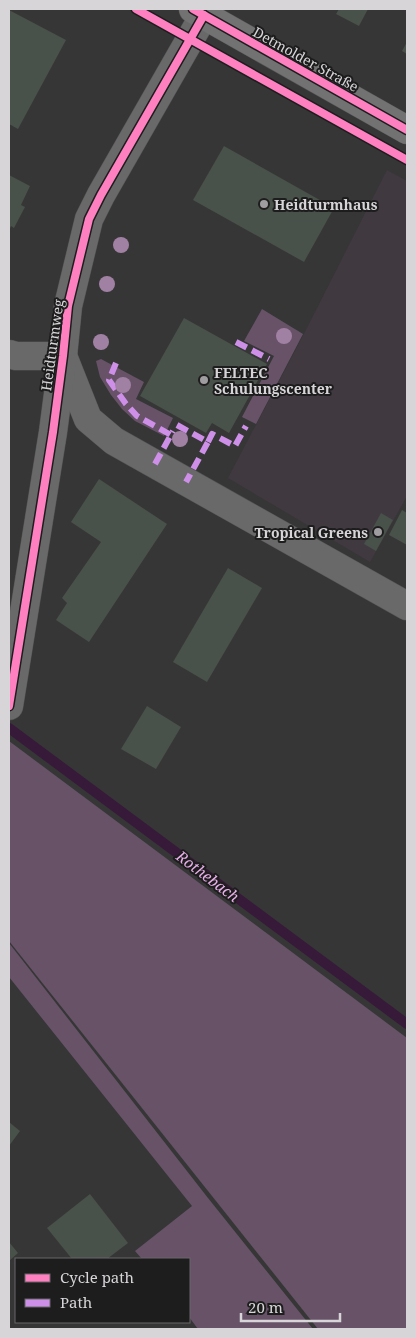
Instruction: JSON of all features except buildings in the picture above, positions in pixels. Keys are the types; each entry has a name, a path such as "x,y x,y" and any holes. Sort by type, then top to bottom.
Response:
{"main road":[{"name":"Detmolder Straße","path":"198,12 407,130"}],"street":[{"name":"Heidturmweg","path":"9,706 53,432 68,306 89,219 198,12"},
{"name":"Heidturmweg","path":"9,354 16,356 63,356"},
{"name":"Heidturmweg","path":"63,356 88,420 114,440 407,606"}],"shaded area":[{"path":"387,170 407,181 407,496 370,562 228,478"},
{"path":"262,309 303,334 256,424 242,417 274,356 244,341"},
{"path":"101,359 144,382 136,399 173,418 164,436 135,421 122,409 100,377 96,361"},
{"path":"9,741 407,1038 407,1329 318,1329 9,941"},
{"path":"9,943 313,1329 198,1329 190,1318 190,1258 141,1258 135,1251 192,1206 9,977"}],"waterway":[{"name":"Rothebach","path":"9,728 407,1024"}],"marked path":[{"path":"236,342 269,359"},
{"path":"116,363 109,380 126,404 137,416 171,435"},
{"path":"177,425 208,442 186,482"},
{"path":"208,442 212,434 235,446 246,426"},
{"path":"155,464 173,431"}],"cycle path":[{"path":"136,9 407,160"},
{"path":"193,9 407,130"},
{"path":"9,706 53,432 68,306 89,219 204,15"}],"place":[{"name":"Heidturmhaus","path":"264,204"},
{"name":"FELTEC Schulungscenter","path":"204,380"},
{"name":"Tropical Greens","path":"378,532"}]}
